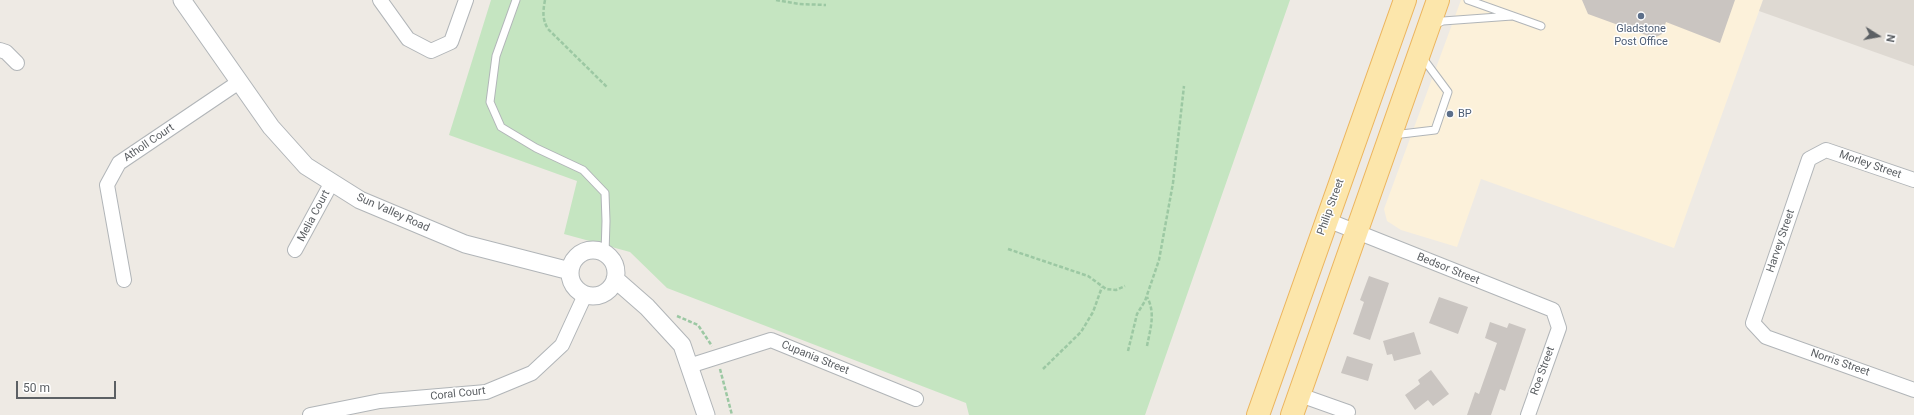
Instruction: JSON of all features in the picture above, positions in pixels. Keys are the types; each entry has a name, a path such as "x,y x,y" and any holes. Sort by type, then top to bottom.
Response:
{"main road":[{"name":"Philip Street","path":"1258,415 1405,0"},
{"path":"1292,415 1438,0"}],"street":[{"name":"Sun Valley Road","path":"182,0 271,127 306,166 360,200 465,244 570,270"},
{"path":"380,0 408,39 431,51 451,42 466,0"},
{"path":"0,50 6,52 16,63"},
{"name":"Atholl Court","path":"124,280 107,185 119,163 239,82"},
{"name":"Morley Street","path":"1826,150 1914,180"},
{"name":"Harvey Street","path":"1766,337 1754,323 1808,159 1826,150"},
{"name":"Melia Court","path":"296,250 332,182"},
{"name":"Bedsor Street","path":"1326,220 1358,231 1553,310 1559,328"},
{"path":"592,251 605,254 614,265 615,279 611,288 604,294 594,296 585,295 573,286 570,270 573,262 579,255 592,251"},
{"path":"615,279 647,307 682,345 706,415"},
{"name":"Coral Court","path":"310,415 380,401 486,392 532,373 562,345 585,295"},
{"name":"Roe Street","path":"1528,415 1559,328"},
{"name":"Norris Street","path":"1766,337 1914,390"},
{"name":"Cupania Street","path":"689,366 771,340 916,399"},
{"path":"1300,395 1348,412"}],"lane":[{"path":"516,0 496,56 490,102 501,127 536,148 583,170 605,193 605,254"},
{"path":"1468,0 1542,26"},
{"path":"1429,28 1443,21 1512,16"},
{"path":"1391,135 1435,130 1448,92 1419,54"}],"path":[{"path":"546,0 543,13 544,22 548,29 606,87"},
{"path":"776,0 799,4 826,5"},
{"path":"1128,351 1137,314 1147,297 1159,260 1179,139 1184,86"},
{"path":"1008,249 1088,276 1106,289 1116,290 1125,286"},
{"path":"1043,369 1081,332 1092,312 1102,287"},
{"path":"1147,297 1150,303 1152,323 1147,346"}],"shaded area":[{"path":"1461,0 1763,0 1674,248 1481,179 1457,247 1401,230 1387,221 1384,209"},
{"path":"1763,0 1914,0 1914,66 1759,11"}],"green space":[{"path":"491,0 1290,0 1145,415 969,415 966,403 667,288 630,252 564,234 577,181 449,135"}],"building":[{"path":"1582,0 1735,0 1720,43 1666,22 1662,34 1654,38 1588,14"},
{"path":"1369,276 1389,283 1370,340 1353,334 1364,302 1360,300"},
{"path":"1439,297 1468,307 1458,334 1429,323"},
{"path":"1490,322 1507,328 1509,323 1526,329 1505,391 1500,389 1491,415 1467,415 1475,392 1479,394 1497,343 1485,338"},
{"path":"1414,332 1421,354 1394,361 1392,354 1387,355 1383,341"},
{"path":"1347,356 1373,364 1368,381 1341,373"},
{"path":"1431,370 1449,394 1433,406 1428,400 1415,410 1405,395 1420,384 1418,380"}],"place":[{"name":"Gladstone Post Office","path":"1641,16"},
{"name":"BP","path":"1450,114"}]}
